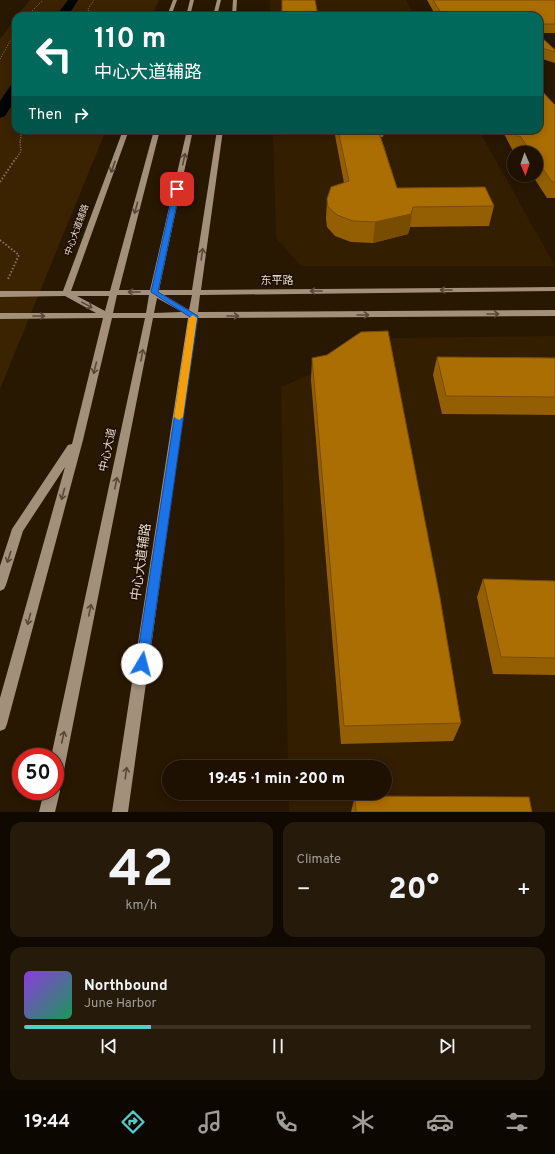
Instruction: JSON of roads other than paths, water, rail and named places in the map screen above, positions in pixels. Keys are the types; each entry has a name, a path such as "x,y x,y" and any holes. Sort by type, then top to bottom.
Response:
{"main road":[{"path":"170,12 175,0"},
{"path":"189,12 192,0"},
{"path":"216,12 219,0"},
{"path":"234,12 235,0"},
{"name":"中心大道辅路","path":"66,293 125,134"},
{"path":"0,724 78,440 114,292 156,134"},
{"name":"中心大道","path":"61,748 154,292 189,134"},
{"name":"中心大道辅路","path":"120,812 194,316 196,292 219,134"},
{"name":"东平路","path":"0,294 555,289"},
{"path":"154,292 194,316"},
{"path":"66,293 108,316"},
{"path":"0,316 555,313"},
{"path":"0,585 18,529 78,440"},
{"path":"47,812 50,800"}],"waterway":[{"path":"65,12 73,0"},
{"path":"0,113 12,94"}]}
